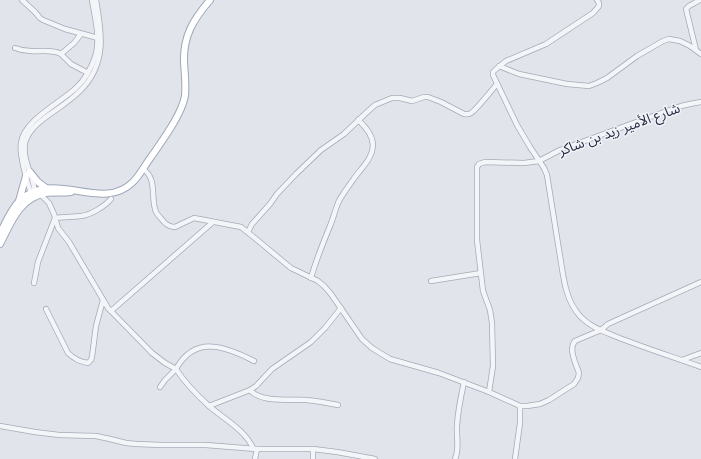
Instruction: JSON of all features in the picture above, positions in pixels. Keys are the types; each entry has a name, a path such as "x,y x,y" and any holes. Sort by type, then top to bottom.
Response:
{"main road":[{"path":"0,244 20,207 35,194 79,192 98,194 111,193 121,190 133,182 143,169 183,104 185,90 184,53 186,40 194,20 210,0"},
{"path":"0,234 19,201 28,174 46,188"},
{"path":"19,201 46,188 65,188 79,192"}],"street":[{"path":"22,0 29,2 43,20 65,29 98,38"},
{"path":"92,0 98,38 95,55 88,73 75,89 40,116 25,130 22,138 20,147 21,152 35,194 49,203 58,228 69,242 111,312 155,356 176,369 182,378 209,406 241,432 255,449 255,459"},
{"path":"28,174 25,148 26,140 31,130 79,92 91,77 98,63 102,41 96,0"},
{"path":"597,0 599,3 597,10 576,25 546,44 510,59 499,66 493,73 517,125 547,175 568,296 581,318 601,330 636,345 701,367"},
{"path":"696,50 686,9 700,0"},
{"path":"60,54 74,43 81,34"},
{"path":"499,66 519,74 567,84 589,86 607,78 637,56 663,41 680,41 701,54"},
{"path":"15,48 30,51 51,51 58,53 74,66 88,73"},
{"path":"248,232 252,224 296,174 322,150 344,134 375,105 395,98 412,101 424,97 447,105 464,114 470,114 497,84"},
{"name":"شارع الأمير زيد بن شاكر","path":"539,161 560,150 633,123 681,106 701,102"},
{"path":"311,278 315,262 331,225 338,203 371,154 373,146 370,133 358,120"},
{"path":"489,392 494,366 492,323 490,310 483,290 476,229 478,203 477,167 479,164 485,162 524,163 539,161"},
{"path":"143,169 147,171 152,180 155,208 157,213 167,225 175,227 194,218 236,226 248,232 291,268 324,286 362,339 376,351 390,359 464,382 520,406 544,403 574,384 579,373 572,349 575,341 601,330 608,324 701,282"},
{"path":"55,218 83,216 101,208 111,199"},
{"path":"34,283 38,262 55,218"},
{"path":"111,312 213,222"},
{"path":"50,233 61,233"},
{"path":"431,281 481,273"},
{"path":"46,309 68,353 73,358 88,363 92,357 96,326 103,300"},
{"path":"209,406 250,390 256,386 272,369 311,342 341,308"},
{"path":"160,387 186,355 199,348 223,348 239,353 254,361"},
{"path":"682,360 701,353"},
{"path":"455,459 458,451 457,426 459,407 464,382"},
{"path":"250,390 256,394 275,399 307,400 338,405"},
{"path":"515,459 520,423 520,406"},
{"path":"0,426 59,435 96,436 136,444 206,444 255,449 313,449 375,459"},
{"path":"313,449 313,459"}]}
